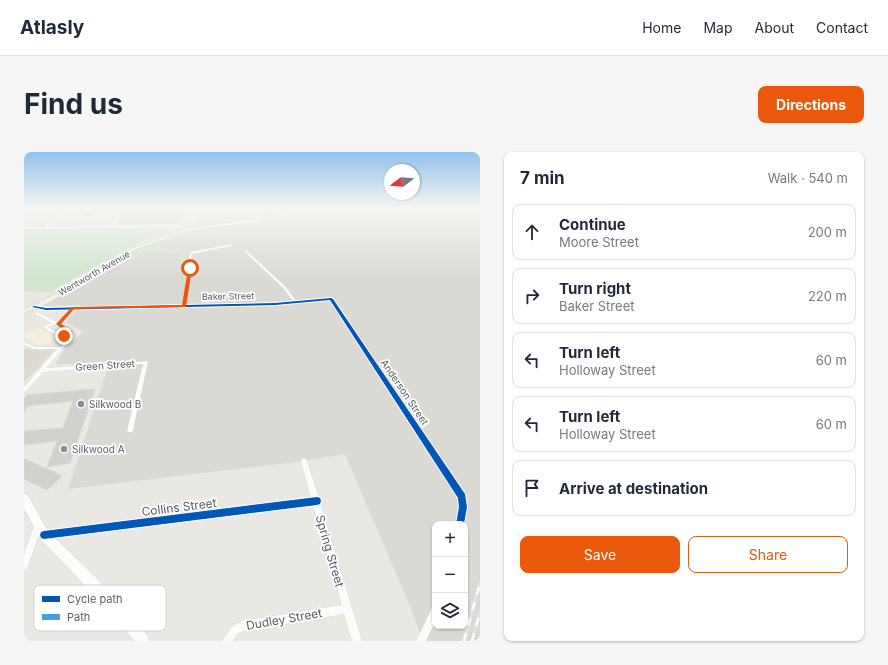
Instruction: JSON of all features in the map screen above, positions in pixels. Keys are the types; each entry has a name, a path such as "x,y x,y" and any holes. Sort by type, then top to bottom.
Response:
{"main road":[{"name":"Wentworth Avenue","path":"24,311 136,248 178,231"},
{"path":"24,498 41,530 94,585"},
{"path":"135,631 143,641"}],"street":[{"path":"184,306 193,252 231,245"},
{"path":"245,250 284,288 295,302"},
{"name":"Baker Street","path":"31,308 184,306 295,302 331,299"},
{"name":"Anderson Street","path":"331,299 462,497 464,507 461,521"},
{"path":"31,308 69,330 71,335"},
{"path":"71,335 61,336 46,327 56,323 73,308"},
{"path":"24,390 62,348 71,335"},
{"path":"24,342 34,348 62,348"},
{"name":"Green Street","path":"43,370 146,362 130,430"},
{"name":"Spring Street","path":"304,461 317,501 346,608 357,641"},
{"name":"Collins Street","path":"41,530 317,501"},
{"path":"24,566 41,530"},
{"name":"Dudley Street","path":"227,641 234,631 241,626 346,608"},
{"path":"421,641 432,617"}],"shaded area":[{"path":"186,231 480,231 480,641 426,641 422,638 410,606 345,454 304,461 68,489 110,361 57,365 56,363 66,348 83,332 66,322 81,305 48,306 46,304 138,249"},
{"path":"40,328 59,339 40,347 24,336"},
{"path":"24,349 54,351 24,382"}],"green space":[{"path":"24,231 173,231 132,246 50,292 24,291"},
{"path":"183,231 193,231 188,232 194,236 188,235 173,238 185,234 168,238 173,240 160,241 169,242 159,244 160,246 155,246 157,244 156,243 149,245 152,248 167,247 189,250 187,252 189,253 187,254 189,262 185,265 177,265 181,263 180,260 177,261 182,253 168,253 169,251 152,252 159,253 143,253 136,258 140,259 139,260 132,259 114,266 110,270 102,272 92,282 82,283 136,249"}],"building":[{"path":"95,389 70,463 47,467 57,441 24,445 24,431 63,428 73,401 27,406 24,412 24,399 27,395"},
{"path":"24,459 62,476 47,490 24,479"}],"railway":[{"path":"464,641 480,583"},
{"path":"472,641 480,612"}],"cycle path":[{"path":"34,307 46,309 275,304 331,299 462,497 463,507 461,521"},
{"path":"44,535 317,501"}],"place":[{"name":"Silkwood B","path":"81,404"},
{"name":"Silkwood A","path":"64,449"}],"route":[{"path":"64,336 71,335 69,330 58,324 73,308 184,306 190,268"}]}
